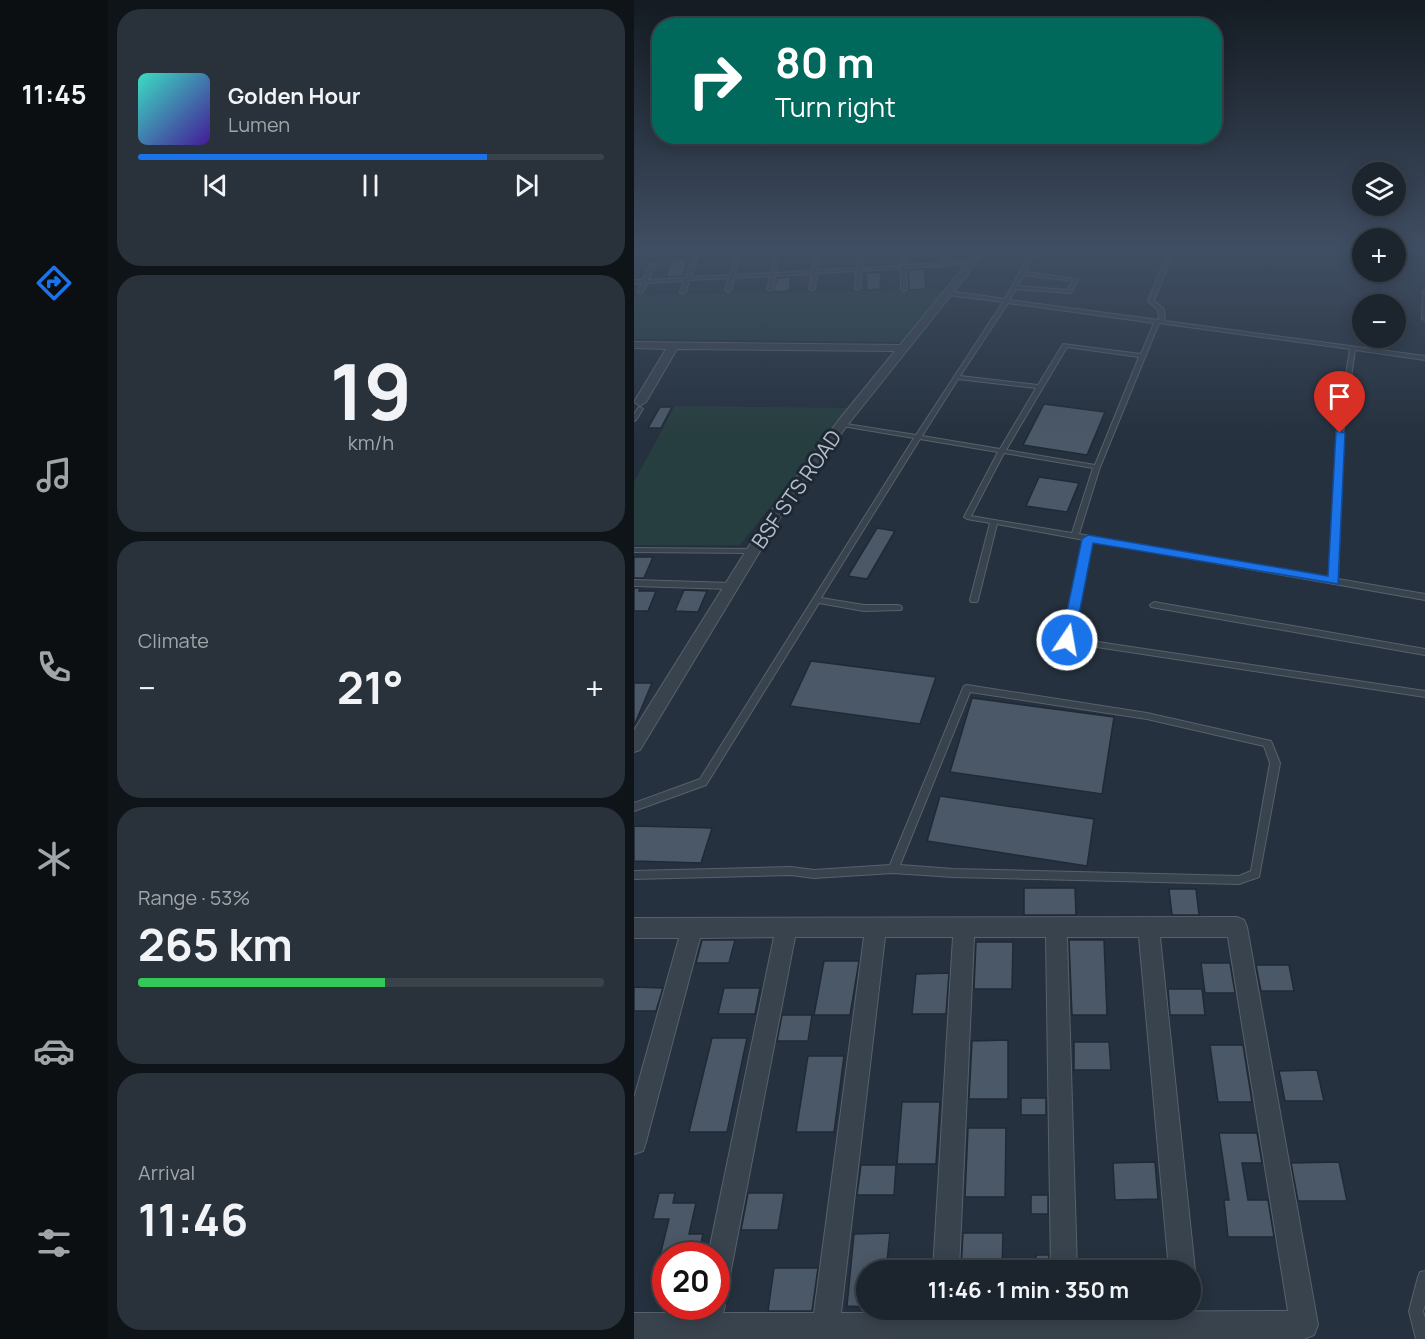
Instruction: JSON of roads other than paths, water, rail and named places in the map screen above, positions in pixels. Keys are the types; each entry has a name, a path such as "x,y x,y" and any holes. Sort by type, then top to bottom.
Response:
{"street":[{"name":"BSF STS ROAD","path":"634,745 752,551 842,424 933,312"},
{"path":"634,345 904,348"},
{"path":"640,405 674,345"},
{"path":"826,1326 876,927"},
{"path":"947,1260 964,927"},
{"path":"1056,927 1064,1260"},
{"path":"1149,927 1181,1260"},
{"path":"634,928 1237,927 1304,1325 1201,1319"},
{"path":"634,1142 692,928"},
{"path":"724,1242 786,928"},
{"path":"730,1319 826,1326 914,1320"},
{"path":"634,1327 686,1320"}],"lane":[{"path":"634,807 703,782 998,312"},
{"path":"1093,312 1352,348"},
{"path":"1075,536 1097,467 1143,356 1160,322 1161,312"},
{"path":"1143,356 1065,345 1050,366 1041,387 1002,451 967,517 1424,597"},
{"path":"1334,581 1340,433 1353,348 1424,358"},
{"path":"956,377 1041,387"},
{"path":"634,419 640,405"},
{"path":"842,424 1097,467"},
{"path":"974,600 994,522"},
{"path":"1088,539 1067,640 1424,694"},
{"path":"634,550 752,551"},
{"path":"634,583 732,586"},
{"path":"816,600 864,608 898,608"},
{"path":"1154,605 1424,652"},
{"path":"634,875 791,870 814,874 893,869 953,873 1239,880 1255,874 1275,763 1268,743 1147,716 967,688 893,869"},
{"path":"1423,1339 1416,1311 1424,1277"}]}
